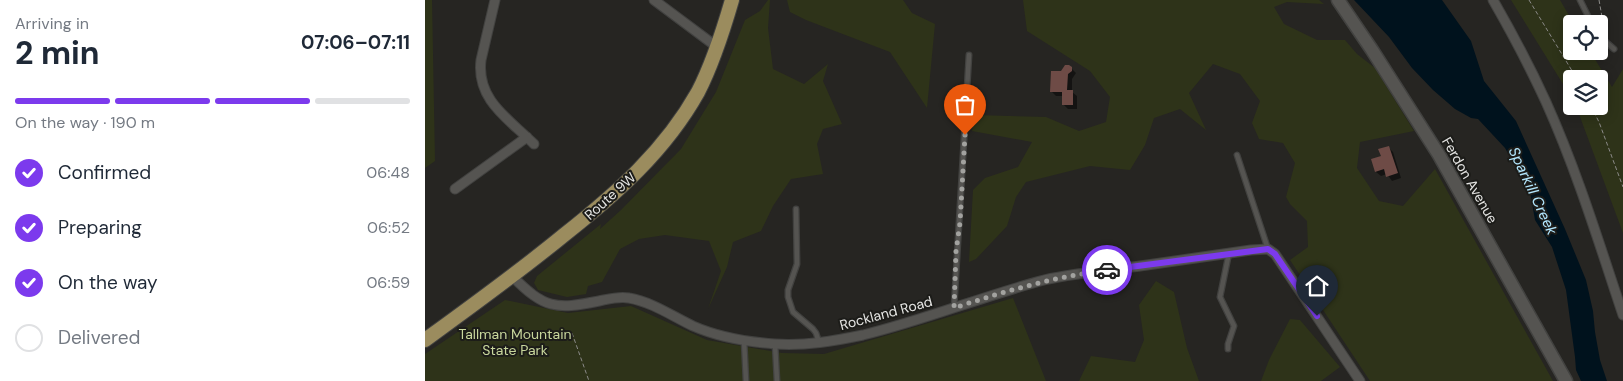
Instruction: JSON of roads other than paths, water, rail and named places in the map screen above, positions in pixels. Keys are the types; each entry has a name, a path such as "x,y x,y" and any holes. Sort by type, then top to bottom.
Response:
{"main road":[{"name":"Route 9W","path":"425,340 513,277 613,196 648,160 689,107 705,78 731,1"}],"street":[{"path":"495,0 481,60 482,85 493,105 534,144"},
{"path":"654,0 717,47"},
{"name":"Ferdon Avenue","path":"1337,0 1358,28 1439,154 1566,381"},
{"path":"1493,0 1528,64 1559,134 1594,228 1623,315"},
{"path":"455,189 527,137"},
{"path":"1268,249 1275,254 1360,381"},
{"name":"Rockland Road","path":"513,277 530,294 543,302 559,306 579,305 627,297 651,304 695,327 744,340 775,344 820,344 899,326 1007,290 1047,280 1086,273 1268,249"}],"lane":[{"path":"1581,0 1588,15"},
{"path":"1608,43 1614,48"},
{"path":"954,308 969,55"},
{"path":"1237,156 1268,249"},
{"path":"796,209 797,264 787,298 793,312 813,329 820,344"},
{"path":"1228,349 1234,326 1220,297 1229,253"},
{"path":"744,340 745,381"},
{"path":"775,344 777,381"}],"water":[{"name":"Sparkill Creek","path":"1354,0 1442,0 1471,41 1484,81 1516,121 1586,280 1593,311 1600,360 1607,381 1581,381 1576,370 1566,290 1552,247 1535,220 1530,192 1505,148 1478,119 1471,118 1455,109 1433,90 1412,68 1389,37"}],"park label":[{"name":"Tallman Mountain State Park","path":"515,342"}]}
